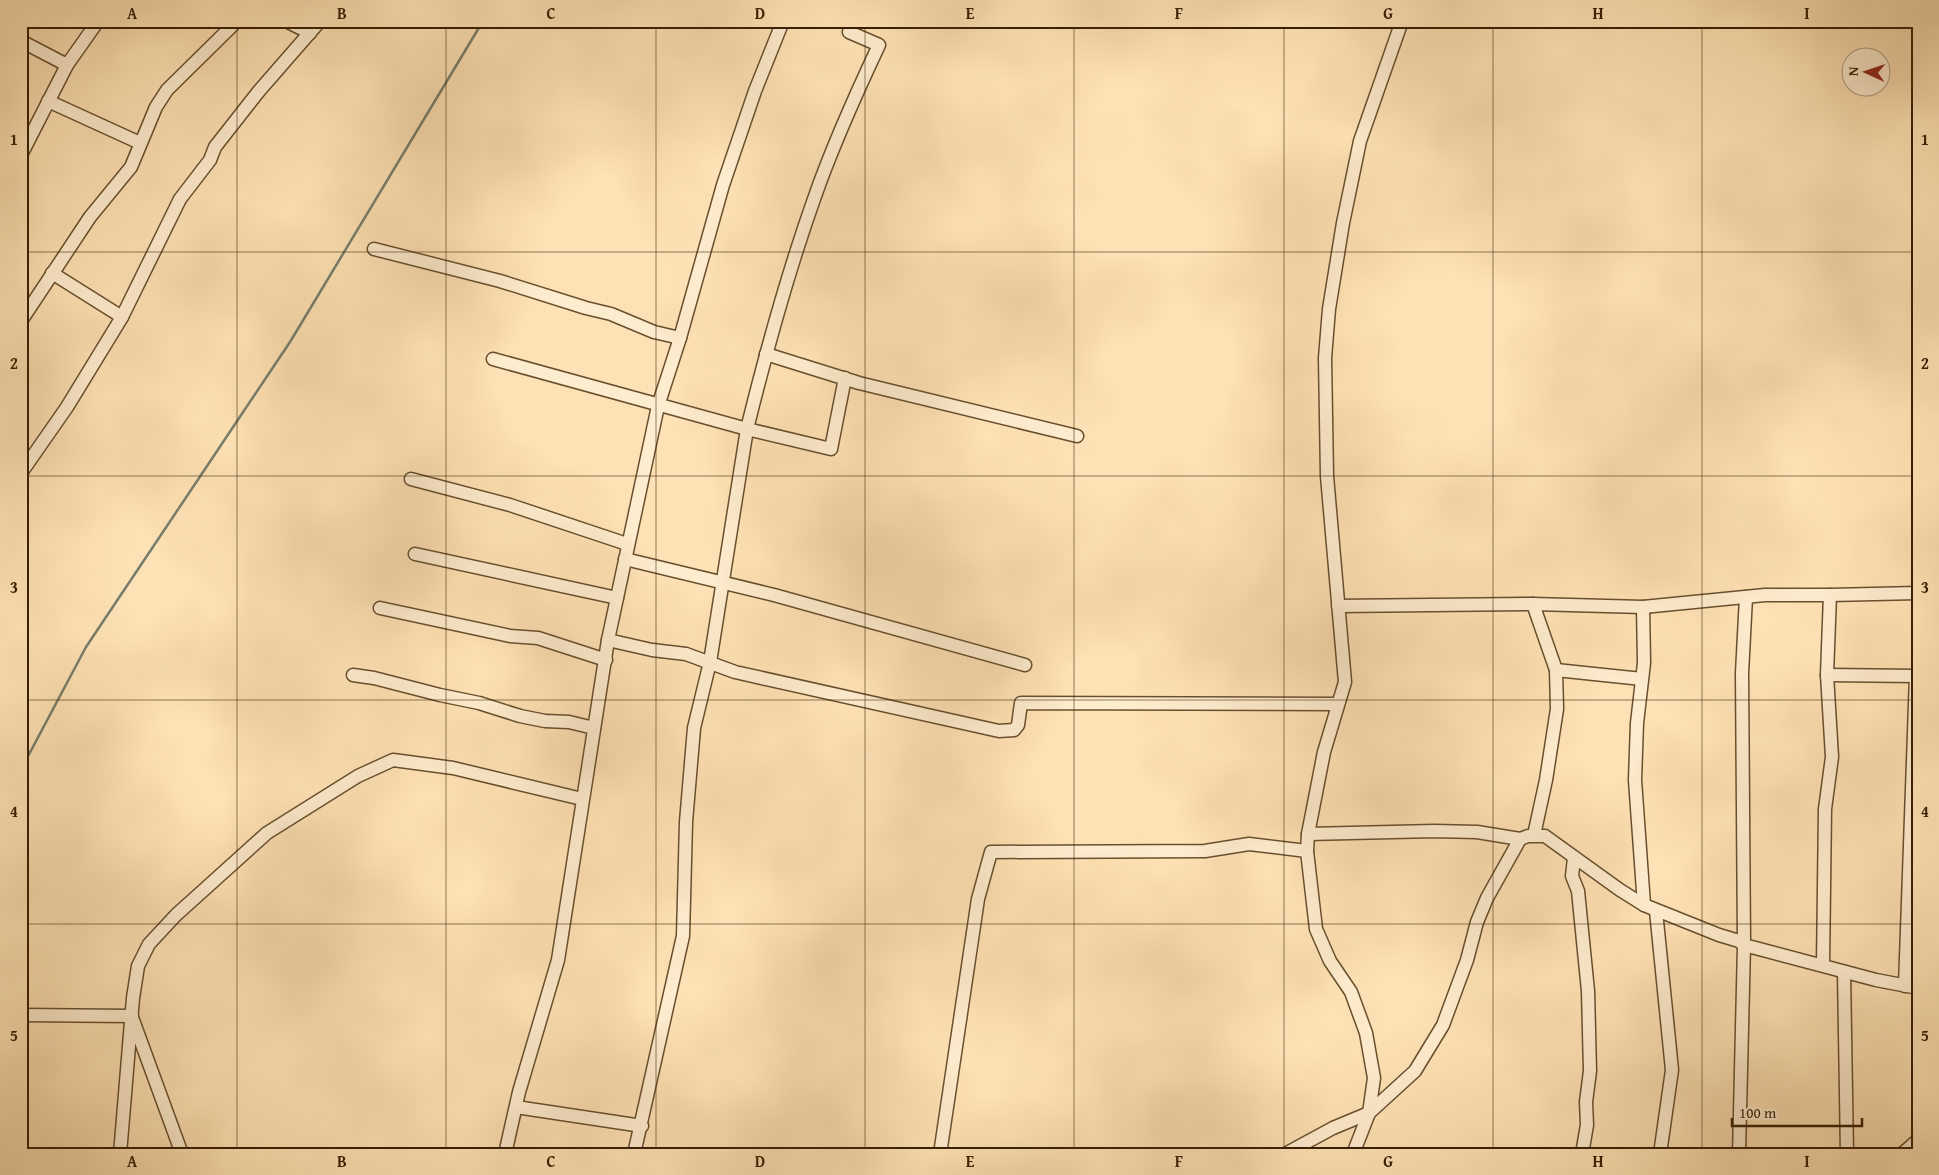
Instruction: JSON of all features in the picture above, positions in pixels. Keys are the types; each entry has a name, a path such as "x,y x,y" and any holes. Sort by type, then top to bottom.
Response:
{"street":[{"path":"21,155 67,65 98,21"},
{"path":"21,321 90,217 131,167 156,107 166,90 237,21"},
{"path":"286,21 310,33"},
{"path":"21,473 68,407 122,317 180,199 210,160 216,147 259,91 320,21"},
{"path":"506,1154 516,1107 558,960 608,640 658,406 680,338 723,185 755,91 783,21"},
{"path":"634,1154 642,1126 670,988 683,936 690,761 694,728 710,662 747,429 766,354 814,200 845,118 878,45 849,32 854,21"},
{"path":"1353,1154 1369,1113 1374,1078 1366,1033 1351,992 1330,961 1316,929 1307,850 1308,834 1324,752 1345,682 1327,476 1325,358 1329,309 1343,223 1360,141 1402,21"},
{"path":"21,41 67,65"},
{"path":"48,101 140,143"},
{"path":"374,248 500,281 611,314 654,332 680,338"},
{"path":"52,273 122,317"},
{"path":"766,354 845,378 1077,436"},
{"path":"494,359 658,406 831,449 845,378"},
{"path":"411,479 510,505 627,544"},
{"path":"416,554 617,598"},
{"path":"625,559 723,582 1025,665"},
{"path":"1338,606 1533,604 1644,607 1746,597 1801,594 1830,596 1918,593"},
{"path":"1823,965 1825,809 1832,757 1827,675 1830,596"},
{"path":"1739,1154 1744,945 1742,673 1746,597"},
{"path":"1533,604 1556,670 1557,709 1554,734 1534,835"},
{"path":"1644,607 1642,679 1637,723 1635,780 1644,905"},
{"path":"380,608 510,636 538,638 606,660"},
{"path":"608,640 652,650 686,654 736,672 999,731 1014,730 1018,725 1021,703 1338,704"},
{"path":"1556,670 1642,679"},
{"path":"1308,834 1434,831 1477,832 1520,839 1534,835 1546,836 1574,858 1656,911 1739,941 1744,945 1844,972 1911,987 1917,676 1827,675"},
{"path":"353,676 374,678 479,703 520,716 545,721 569,722 594,728"},
{"path":"120,1154 138,966 149,944 176,915 267,833 378,766 393,760 452,768 582,799"},
{"path":"1285,1154 1334,1128 1369,1113 1415,1070 1443,1025 1467,960 1477,922 1491,890 1520,839"},
{"path":"940,1154 978,899 991,852 1205,851 1250,844 1307,850"},
{"path":"1574,858 1572,876 1578,891 1589,1009 1590,1071 1586,1102 1587,1125 1582,1154"},
{"path":"1656,911 1672,1070 1660,1154"},
{"path":"1844,972 1847,1154"},
{"path":"22,1015 132,1016"},
{"path":"132,1016 182,1154"},
{"path":"516,1107 642,1126"},
{"path":"1902,1154 1918,1140"}],"waterway":[{"path":"21,912 26,760 86,647 290,342 483,21"}]}
